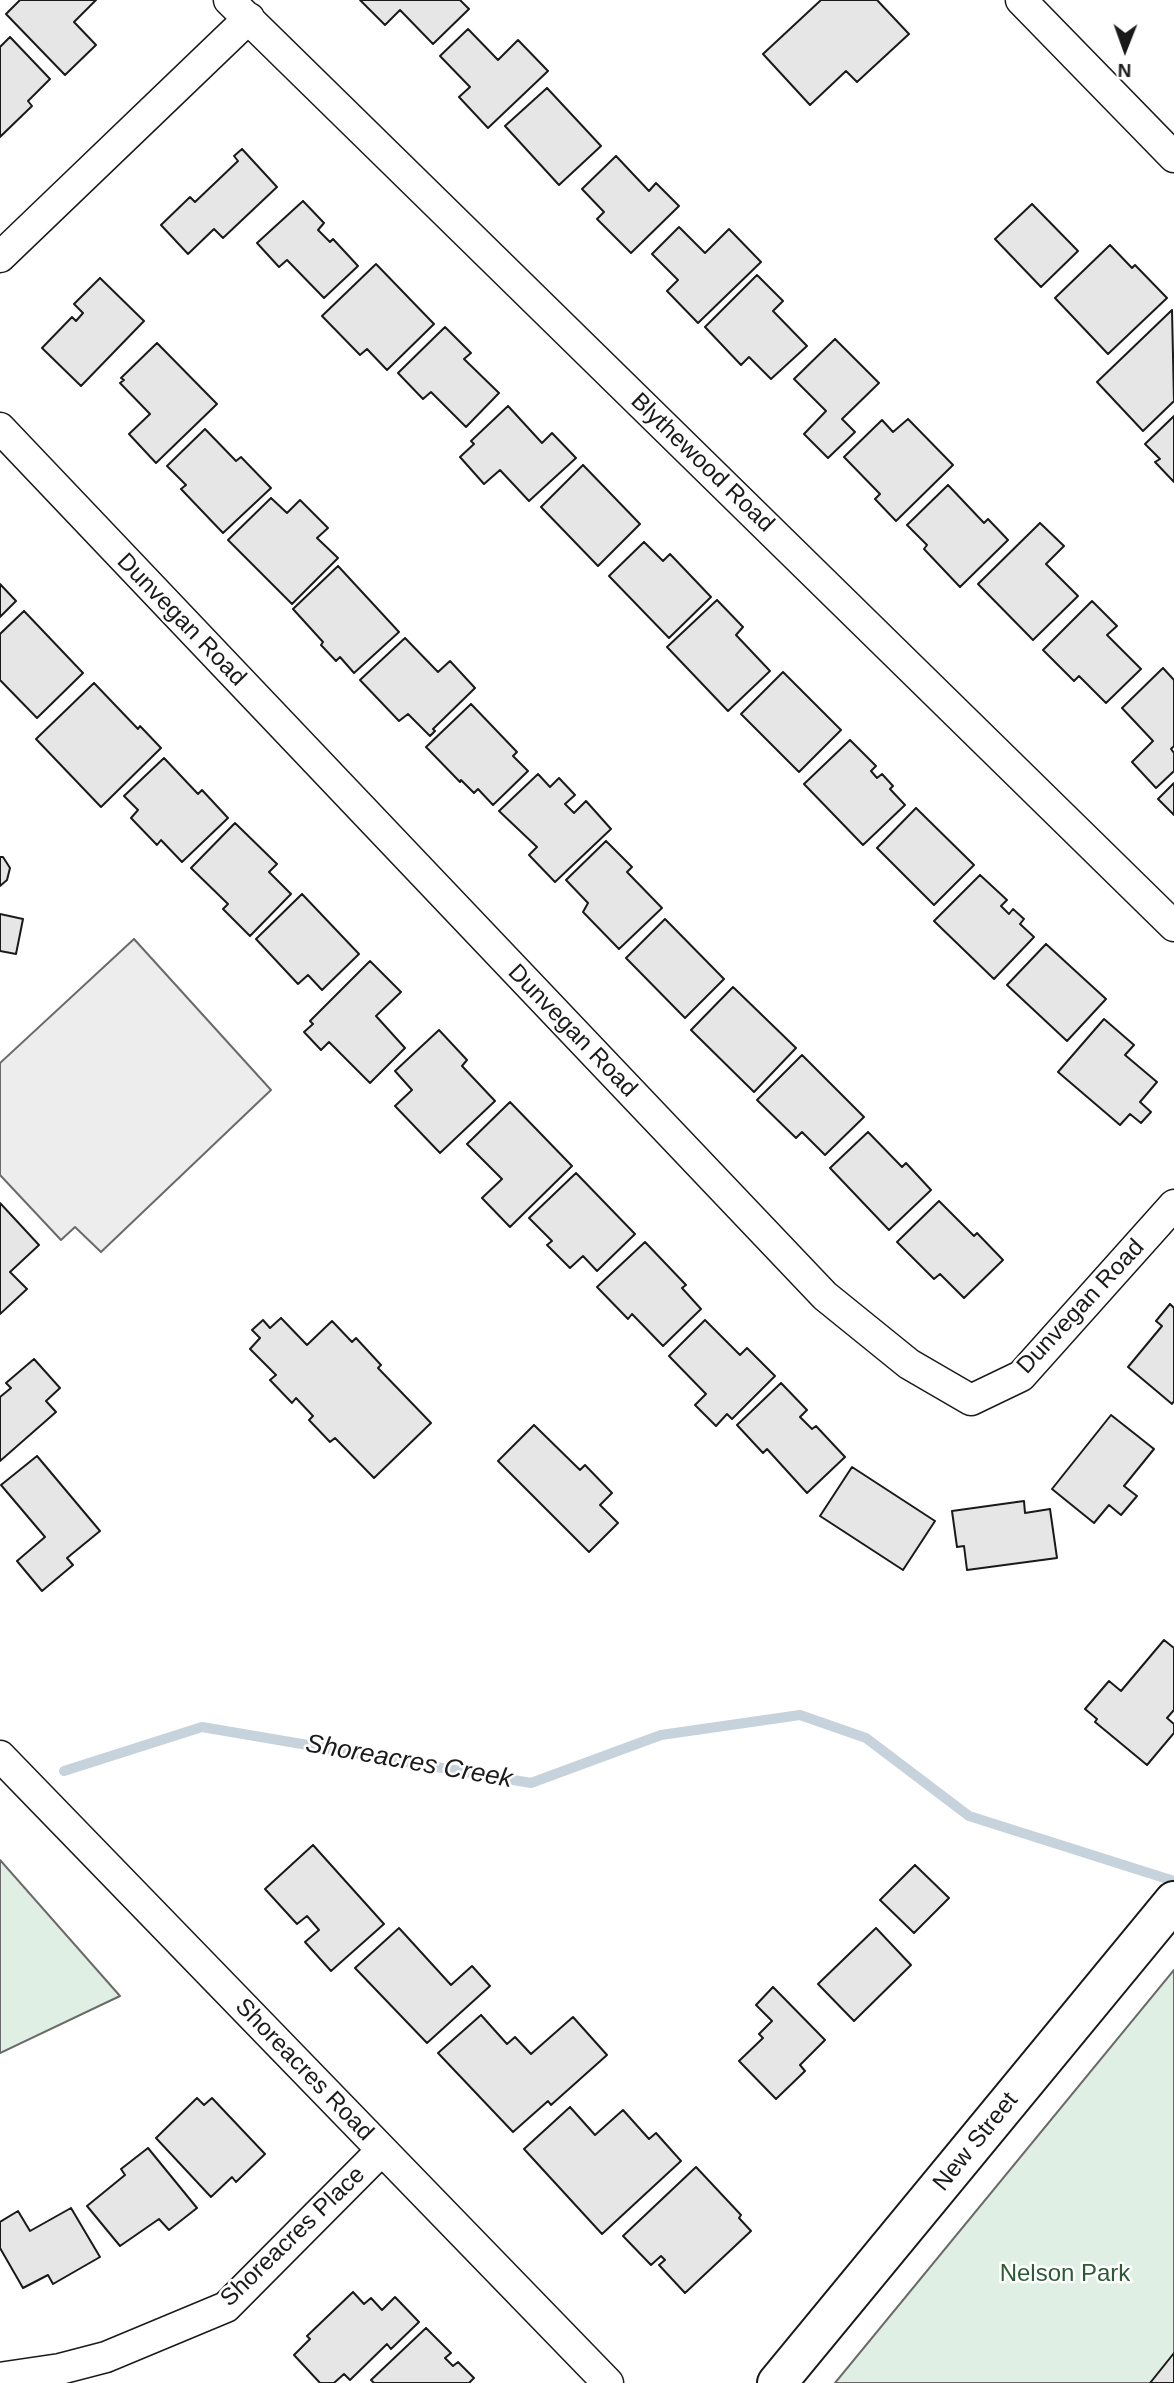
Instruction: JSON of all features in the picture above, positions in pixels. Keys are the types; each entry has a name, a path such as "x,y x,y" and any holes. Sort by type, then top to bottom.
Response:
{"main road":[{"name":"New Street","path":"777,2383 1170,1906"}],"street":[{"path":"1021,0 1174,158"},
{"path":"0,257 239,9"},
{"name":"Blythewood Road","path":"239,9 1174,926"},
{"name":"Dunvegan Road","path":"0,428 825,1296 908,1364 971,1400 1021,1376 1174,1205"},
{"name":"Shoreacres Road","path":"0,1756 608,2383"},
{"name":"Shoreacres Place","path":"0,2378 64,2376 226,2307 382,2150"}],"green space":[{"path":"0,1860 120,1996 0,2053"},
{"name":"Nelson Park","path":"1174,1970 1174,2383 835,2383"}],"shaded area":[{"path":"134,939 271,1090 101,1252 75,1227 61,1240 0,1175 0,1063"}],"building":[{"path":"20,0 96,0 74,22 96,45 65,75 6,14"},
{"path":"360,0 460,0 469,9 433,44 400,10 385,25"},
{"path":"821,0 877,0 909,34 857,82 846,71 810,105 763,54"},
{"path":"468,29 498,60 518,40 548,71 488,128 459,97 470,87 440,56"},
{"path":"10,37 50,79 28,101 32,106 0,137 0,47"},
{"path":"547,88 601,146 559,185 505,126"},
{"path":"242,149 277,187 223,238 214,229 188,254 161,225 190,197 195,202 238,161 234,156"},
{"path":"616,156 649,191 656,183 679,206 631,253 597,219 604,212 582,189"},
{"path":"303,201 324,223 318,230 330,242 333,239 358,266 324,298 287,260 279,267 257,243"},
{"path":"1032,204 1078,251 1041,287 995,239"},
{"path":"679,227 705,253 729,229 761,262 698,323 667,291 678,280 652,254"},
{"path":"1110,245 1132,268 1135,265 1167,298 1108,354 1055,298"},
{"path":"376,264 434,324 387,370 367,349 360,355 322,316"},
{"path":"757,275 783,301 773,311 807,346 771,379 749,357 741,365 705,327"},
{"path":"100,278 144,321 81,386 42,348 72,317 76,321 83,313 74,304"},
{"path":"1172,310 1174,401 1143,431 1097,382"},
{"path":"445,327 471,353 464,359 499,393 466,427 431,392 423,399 398,373"},
{"path":"835,339 879,383 842,419 855,432 828,458 804,434 826,411 794,379"},
{"path":"157,343 217,404 156,463 129,434 150,414 120,383 124,380 121,378"},
{"path":"508,406 542,443 552,433 576,458 529,501 500,470 484,484 460,457 474,444 471,441"},
{"path":"1174,416 1174,482 1155,462 1160,459 1145,444"},
{"path":"908,419 953,465 896,521 875,499 880,494 844,457 882,420 893,432"},
{"path":"205,429 236,461 241,457 271,488 223,533 181,489 186,485 167,466"},
{"path":"583,465 640,524 598,566 541,507"},
{"path":"948,485 984,523 988,519 1008,540 960,587 924,549 927,545 907,525"},
{"path":"271,498 287,513 300,500 328,528 317,538 338,558 292,604 228,540"},
{"path":"1040,523 1064,546 1046,564 1078,596 1033,640 978,584"},
{"path":"644,542 663,561 670,554 711,597 669,638 609,576"},
{"path":"338,566 399,632 354,673 340,657 336,661 293,609"},
{"path":"0,584 16,601 0,617"},
{"path":"717,600 743,627 736,635 770,671 728,711 667,647"},
{"path":"1092,601 1117,626 1107,635 1141,669 1106,703 1079,676 1074,681 1043,650"},
{"path":"24,611 83,673 37,718 0,680 0,634"},
{"path":"405,638 438,672 450,661 475,688 433,729 435,731 430,736 408,714 399,721 360,680"},
{"path":"1163,668 1174,680 1174,746 1171,749 1174,753 1174,771 1156,788 1132,762 1153,741 1122,708"},
{"path":"783,672 841,730 799,772 741,714"},
{"path":"94,683 138,729 140,726 161,748 101,807 36,739"},
{"path":"471,704 517,752 513,756 528,771 493,805 478,789 474,793 461,780 460,782 426,747"},
{"path":"850,740 876,766 871,771 877,778 882,774 893,786 890,789 905,805 863,845 804,784"},
{"path":"164,758 198,794 202,790 228,818 182,862 161,840 157,845 131,818 138,810 124,796"},
{"path":"538,774 550,787 559,778 575,795 565,804 574,813 586,801 611,829 555,882 529,855 537,847 499,811"},
{"path":"1174,783 1174,815 1158,799"},
{"path":"916,808 974,865 934,905 877,848"},
{"path":"235,823 277,864 269,872 291,894 250,936 223,909 228,904 191,868"},
{"path":"606,841 632,867 627,872 662,908 619,949 583,912 588,903 566,880"},
{"path":"0,857 3,857 10,868 7,880 0,886"},
{"path":"980,875 1007,900 1001,906 1009,914 1013,909 1024,919 1020,924 1034,937 994,979 934,921"},
{"path":"302,894 359,954 322,990 308,975 298,984 256,939"},
{"path":"0,914 23,919 16,954 0,951"},
{"path":"665,919 724,979 685,1018 626,958"},
{"path":"1046,944 1106,999 1067,1041 1007,985"},
{"path":"370,961 401,992 376,1016 405,1048 370,1083 329,1042 321,1050 304,1032 313,1024 310,1021"},
{"path":"733,987 796,1048 754,1092 691,1030"},
{"path":"1104,1019 1134,1045 1125,1055 1157,1082 1140,1102 1151,1112 1141,1123 1130,1114 1120,1125 1058,1072"},
{"path":"439,1030 467,1060 462,1066 495,1101 440,1153 395,1106 412,1090 395,1071"},
{"path":"802,1055 864,1117 825,1155 802,1132 796,1138 757,1100"},
{"path":"510,1102 572,1166 510,1227 482,1198 502,1179 467,1144"},
{"path":"868,1132 902,1167 906,1163 931,1190 889,1230 830,1168"},
{"path":"576,1173 635,1234 597,1271 583,1256 570,1268 547,1245 552,1241 529,1218"},
{"path":"939,1201 974,1236 977,1233 1003,1260 964,1298 940,1274 934,1279 897,1242"},
{"path":"0,1203 39,1245 10,1272 27,1289 0,1314"},
{"path":"645,1242 686,1285 682,1288 701,1309 663,1346 632,1314 628,1319 597,1287"},
{"path":"1170,1304 1174,1308 1172,1404 1128,1367 1162,1326 1156,1321"},
{"path":"281,1318 307,1345 332,1321 352,1342 356,1338 381,1365 378,1368 431,1423 374,1478 335,1438 330,1442 309,1420 313,1416 296,1398 292,1403 270,1380 276,1375 250,1349 260,1338 252,1330 263,1320 270,1328"},
{"path":"705,1320 740,1355 747,1348 775,1376 732,1419 727,1414 716,1426 695,1405 706,1394 669,1356"},
{"path":"34,1359 60,1388 46,1401 56,1412 0,1461 0,1397 11,1388 6,1383"},
{"path":"781,1383 807,1410 800,1417 812,1429 816,1426 845,1457 807,1493 767,1449 763,1453 737,1425"},
{"path":"1111,1415 1154,1449 1124,1486 1137,1496 1121,1515 1109,1505 1094,1523 1052,1489"},
{"path":"534,1425 580,1470 585,1465 612,1493 600,1505 618,1523 589,1552 498,1461"},
{"path":"37,1456 100,1531 67,1558 73,1565 42,1591 17,1561 45,1537 1,1485"},
{"path":"852,1467 935,1521 903,1570 820,1516"},
{"path":"1024,1501 1025,1513 1050,1509 1057,1558 967,1570 964,1546 957,1547 952,1511"},
{"path":"1164,1640 1174,1648 1174,1710 1167,1718 1174,1724 1174,1733 1147,1765 1095,1722 1097,1719 1085,1709 1109,1681 1121,1691"},
{"path":"313,1845 384,1924 331,1971 305,1942 319,1930 307,1916 297,1924 265,1889"},
{"path":"915,1865 949,1898 914,1933 880,1900"},
{"path":"399,1928 451,1985 472,1966 490,1986 427,2043 355,1968"},
{"path":"876,1928 911,1965 854,2021 818,1984"},
{"path":"773,1987 825,2040 800,2065 805,2071 776,2099 739,2061 763,2038 759,2034 772,2021 756,2005"},
{"path":"481,2015 507,2044 515,2037 531,2054 573,2017 607,2055 551,2105 548,2101 513,2132 438,2053"},
{"path":"197,2098 204,2105 212,2098 265,2154 236,2182 232,2177 211,2197 156,2138"},
{"path":"570,2107 595,2135 623,2110 649,2139 656,2133 681,2161 602,2234 524,2149"},
{"path":"148,2148 197,2208 169,2230 159,2219 120,2246 87,2206 125,2175 121,2169"},
{"path":"696,2167 741,2215 739,2218 751,2231 685,2293 659,2265 665,2260 661,2256 651,2265 623,2236"},
{"path":"71,2208 100,2257 53,2284 48,2275 23,2288 0,2248 0,2222 18,2211 30,2231"},
{"path":"353,2292 364,2304 371,2298 382,2310 395,2297 419,2322 391,2349 387,2344 350,2380 344,2374 334,2383 320,2383 294,2355 310,2339 307,2336"},
{"path":"426,2328 451,2353 445,2358 453,2366 458,2362 474,2378 469,2383 374,2383 371,2380"},
{"path":"1174,2353 1174,2383 1150,2383"}],"waterway":[{"name":"Shoreacres Creek","path":"64,1771 202,1727 531,1783 661,1735 800,1715 866,1738 969,1816 1174,1881"}]}
